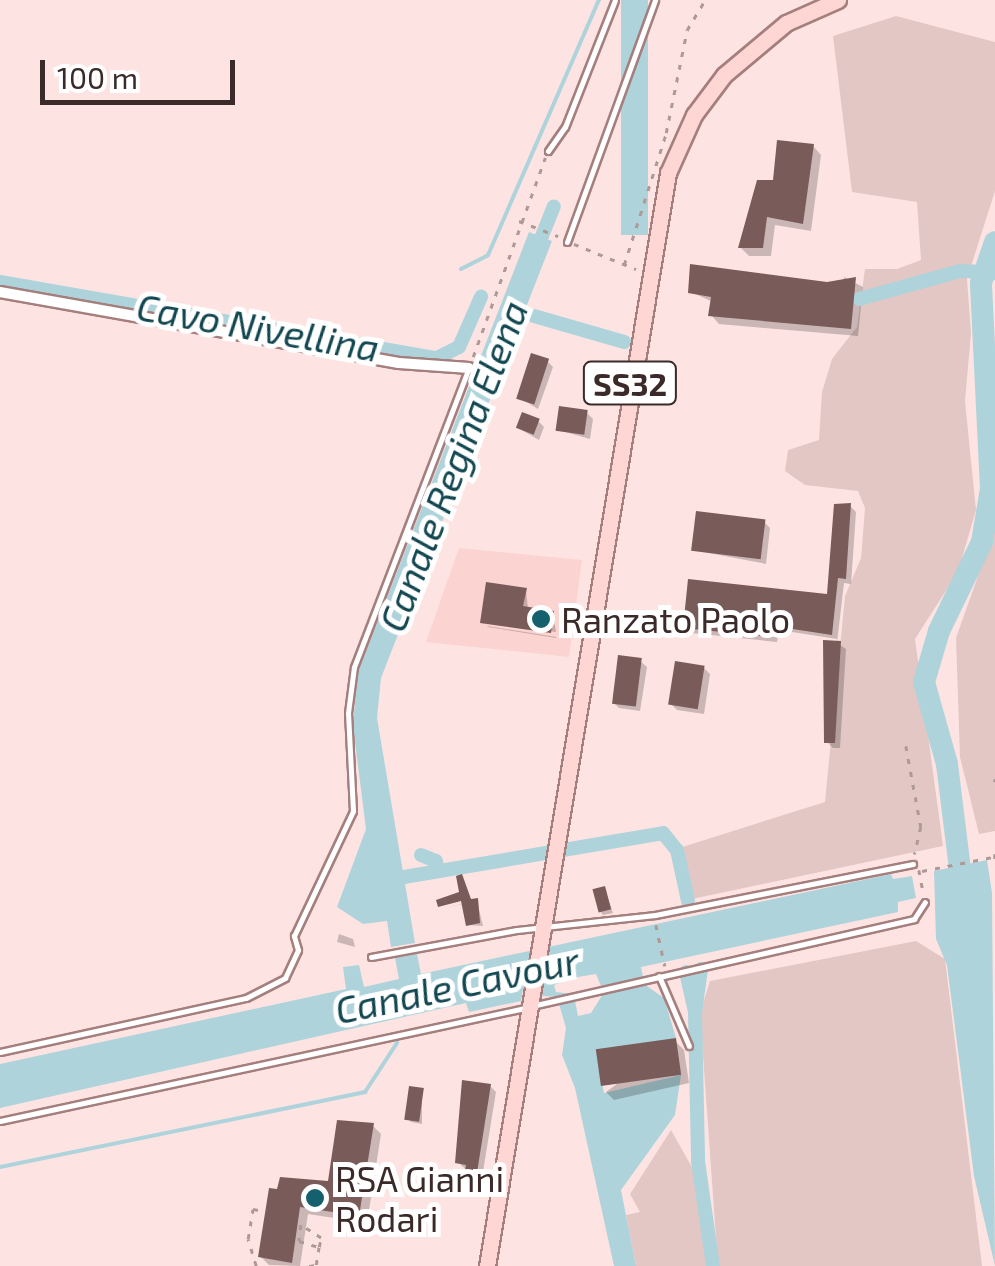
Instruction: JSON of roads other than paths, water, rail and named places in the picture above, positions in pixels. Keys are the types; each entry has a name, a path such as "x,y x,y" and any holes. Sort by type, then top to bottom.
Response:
{"main road":[{"name":"SS32","path":"486,1266 647,273 668,173 706,97 769,35 838,0"}],"street":[{"path":"0,292 399,363 469,368"}],"lane":[{"path":"548,151 565,127 615,0"},
{"path":"568,242 656,0"},
{"path":"0,1052 246,998 286,978 298,950 294,936 353,811 348,713 354,666 469,368"},
{"path":"371,957 541,938 913,864"},
{"path":"0,1122 914,919 925,902"},
{"path":"659,976 689,1046"}],"water":[{"path":"621,0 648,0 648,235 621,235"},
{"path":"529,232 552,241 381,678 377,718 415,943 391,947 387,921 363,924 337,907 366,829 353,726 357,675"},
{"path":"987,860 992,893 995,1266 974,1176 947,965 936,939 934,871"},
{"name":"Canale Cavour","path":"891,874 893,879 912,876 916,898 898,902 898,912 641,967 643,977 601,986 596,974 554,985 556,992 573,994 542,996 543,986 523,989 521,1001 469,1012 466,1003 0,1108 0,1064 346,989 343,967 359,965 364,987 399,979 395,958 417,954 421,974"},
{"path":"644,984 664,998 676,1038 597,1056 604,1093 681,1075 675,1115 621,1190 636,1266 614,1266 575,1088 562,1055 566,1028 559,1004 575,1001 578,1016 591,1013 603,994"}],"waterway":[{"path":"461,269 488,255 599,0"},
{"name":"Canale Regina Elena","path":"536,251 554,206"},
{"path":"963,893 947,764 924,682 939,631 982,542 991,489 981,283 995,242"},
{"path":"859,299 960,271 985,272"},
{"path":"985,272 995,278"},
{"name":"Cavo Nivellina","path":"0,282 437,358 459,347 481,297"},
{"path":"534,316 624,342"},
{"path":"392,879 663,833 677,850 688,901"},
{"name":"Cavo Nivellina","path":"421,855 436,861 438,871"},
{"path":"701,969 695,1013 698,1161 713,1266"},
{"path":"686,972 695,1012"},
{"path":"0,1167 365,1092 397,1043"}],"place":[{"name":"Ranzato Paolo","path":"541,619"},
{"name":"RSA Gianni Rodari","path":"315,1198"}]}
